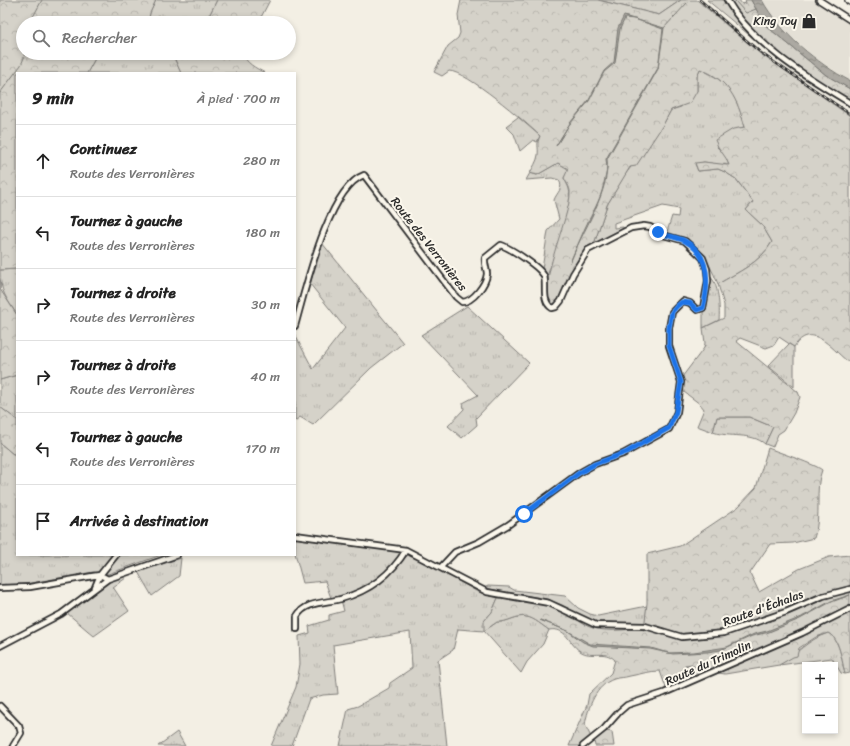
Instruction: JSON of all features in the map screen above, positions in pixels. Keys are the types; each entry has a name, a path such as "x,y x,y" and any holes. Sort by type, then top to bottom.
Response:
{"street":[{"path":"727,0 748,29 786,62 820,86 850,103"},
{"path":"819,0 850,20"},
{"name":"Route des Verronières","path":"296,323 320,243 334,208 351,184 364,175 456,297 462,302 468,301 483,284 487,272 485,258 501,245 522,257 542,273 544,277 547,303 552,308 556,307 561,301 586,253 630,228 646,226 663,235 685,241 703,258 707,269 708,282 703,308 697,310 690,303 682,302 677,306 670,317 669,346 681,382 676,412 669,428 627,452 595,464 579,473 508,525 479,542 455,552 441,568"},
{"name":"Route d'Échalas","path":"296,535 406,550 492,594 549,603 596,625 646,626 674,636 689,638 731,631 786,612 823,596 850,589"},
{"path":"297,629 297,616 303,609 310,605 342,598 372,585 390,572 406,550"},
{"path":"96,587 100,575 115,556"},
{"path":"0,646 61,614 108,579 174,556"},
{"path":"0,588 30,587 100,575 108,579"},
{"name":"Route du Trimolin","path":"583,746 604,729 627,705 664,693 802,633 850,609"},
{"path":"0,706 19,726 21,733 13,746"}],"shaded area":[{"path":"762,0 814,0 850,24 850,81 815,58 777,24"}],"green space":[{"path":"0,0 156,0 149,16 16,16 16,60 94,60 88,72 16,72 16,269 0,270"},
{"path":"156,0 217,0 209,16 149,16"},
{"path":"217,0 270,0 262,16 209,16"},
{"path":"461,0 598,0 659,15 681,0 697,0 755,49 850,116 850,362 828,344 814,336 807,336 801,339 794,347 779,337 774,345 766,348 740,338 736,341 798,392 800,397 794,413 784,430 778,434 773,447 765,444 773,427 749,417 717,417 713,432 697,426 704,409 700,404 684,392 682,377 704,348 705,343 703,328 724,318 724,305 718,284 755,261 772,242 762,225 746,210 753,202 736,179 718,169 698,171 695,163 704,162 729,165 715,140 733,129 745,127 735,99 725,85 718,79 700,69 697,76 697,91 690,103 671,110 636,166 630,167 607,205 594,244 583,253 577,262 559,300 552,305 548,297 547,284 569,203 570,190 564,178 568,169 558,163 537,175 530,173 536,162 540,136 510,109 468,79 457,73 449,71 442,76 434,72 448,46 458,38 460,33 458,15"},
{"path":"598,0 681,0 659,15"},
{"path":"707,0 739,0 742,4 746,3 745,0 751,0 765,25 826,75 850,89 850,101 790,63 767,43 754,39"},
{"path":"94,60 175,60 181,72 88,72"},
{"path":"175,60 246,60 263,72 181,72"},
{"path":"700,69 719,80 731,92 739,107 745,127 739,128 717,147 726,156 729,166 704,162 695,164 698,171 718,169 736,179 753,202 746,210 762,225 772,242 755,261 718,284 714,274 699,251 685,241 666,235 672,216 678,217 679,209 663,206 614,223 614,228 623,227 624,229 594,244 607,205 624,176 663,125 671,110 681,107 697,91 697,76"},
{"path":"518,117 540,136 537,142 533,140 520,151 514,134 506,126"},
{"path":"558,163 569,169 564,178 569,188 570,196 566,219 547,277 542,269 548,231 559,219 554,200 561,186 559,180 552,178 526,180 530,173 537,175"},
{"path":"322,243 403,343 371,368 313,425 300,417 296,420 296,337 313,369 345,328 310,284"},
{"path":"16,269 16,313 2,289 0,270"},
{"path":"709,276 717,289 719,320 703,328 703,313"},
{"path":"0,289 16,313 16,375 0,380"},
{"path":"467,306 529,363 476,418 477,425 462,438 448,426 464,409 463,403 478,395 421,335"},
{"path":"789,344 794,347 794,387 768,366"},
{"path":"16,375 16,419 0,407 0,380"},
{"path":"0,407 16,419 16,453 13,454 0,443"},
{"path":"717,417 749,417 773,427 765,444 753,438 713,432"},
{"path":"0,443 13,454 16,453 16,556 158,556 108,574 93,572 19,585 0,585"},
{"path":"768,448 822,470 818,486 818,521 814,538 793,543 770,544 750,573 759,592 799,569 829,557 850,555 850,673 845,674 838,645 828,633 816,637 799,648 797,656 779,665 725,674 719,673 706,666 694,667 692,664 685,665 677,677 675,685 666,688 660,671 616,678 602,686 588,711 585,725 591,737 581,746 569,746 587,705 589,694 611,673 615,660 602,654 584,653 576,648 564,633 549,630 535,620 523,616 497,622 484,631 484,621 492,612 498,598 515,598 542,602 567,612 589,627 596,629 644,630 647,603 647,554 680,546 738,507 756,488"},
{"path":"296,538 392,550 401,553 390,570 372,583 351,592 331,598 325,581 303,583 296,556"},
{"path":"408,555 438,569 476,591 498,598 492,612 484,621 490,627 497,622 523,616 538,622 549,630 543,644 527,662 521,673 484,631 458,629 453,650 438,660 447,746 340,746 348,709 358,706 389,688 390,683 412,668 410,632 333,645 338,694 323,695 309,699 292,746 271,746 296,687 300,664 299,636 310,633 309,626 329,620 329,615 344,611 341,600 368,590 384,580"},
{"path":"181,558 179,576 152,596 138,572"},
{"path":"123,574 126,578 113,587 129,611 94,636 67,613 98,588"},
{"path":"488,586 509,587 514,590 565,596 578,608 598,616 647,606 645,624 606,624 594,622 562,605 546,599 484,588"},
{"path":"828,633 835,640 838,645 845,674 841,673 838,668 838,662 834,662 832,658 779,665 808,643"},
{"path":"692,664 695,667 706,666 712,668 675,685 682,668"},
{"path":"606,731 612,732 614,746 595,746 594,741"},
{"path":"177,732 185,746 158,746"}],"water":[{"path":"751,0 762,0 779,24 800,46 837,74 850,81 850,89 826,75 765,25"},
{"path":"624,16 634,19 625,18 620,29 615,63 604,72 589,101 569,125 556,146 570,123 589,100 604,71 614,62 618,28"},
{"path":"640,21 664,28 658,69 607,159 607,171 606,159 658,68 663,29"},
{"path":"606,173 604,184 600,197 577,246 598,201"},
{"path":"850,595 829,603 800,619 769,632 752,636 721,650 673,654 668,653 694,652 727,647 754,634 767,631 802,617 831,601"},
{"path":"568,631 590,644 651,648 667,653 650,649 593,646 583,642"}],"waterway":[{"path":"34,16 42,0"},
{"path":"734,0 746,13 756,9"},
{"path":"663,29 687,3"},
{"path":"0,93 23,60"}],"railway":[{"path":"700,0 761,53 850,114"}],"place":[{"name":"King Toy","path":"809,21"}],"route":[{"path":"524,514 579,473 595,464 627,452 664,432 671,426 679,400 681,382 669,346 670,317 679,303 685,301 690,303 695,309 699,311 701,310 703,308 708,282 705,263 699,253 685,241 663,235 658,232"}]}
